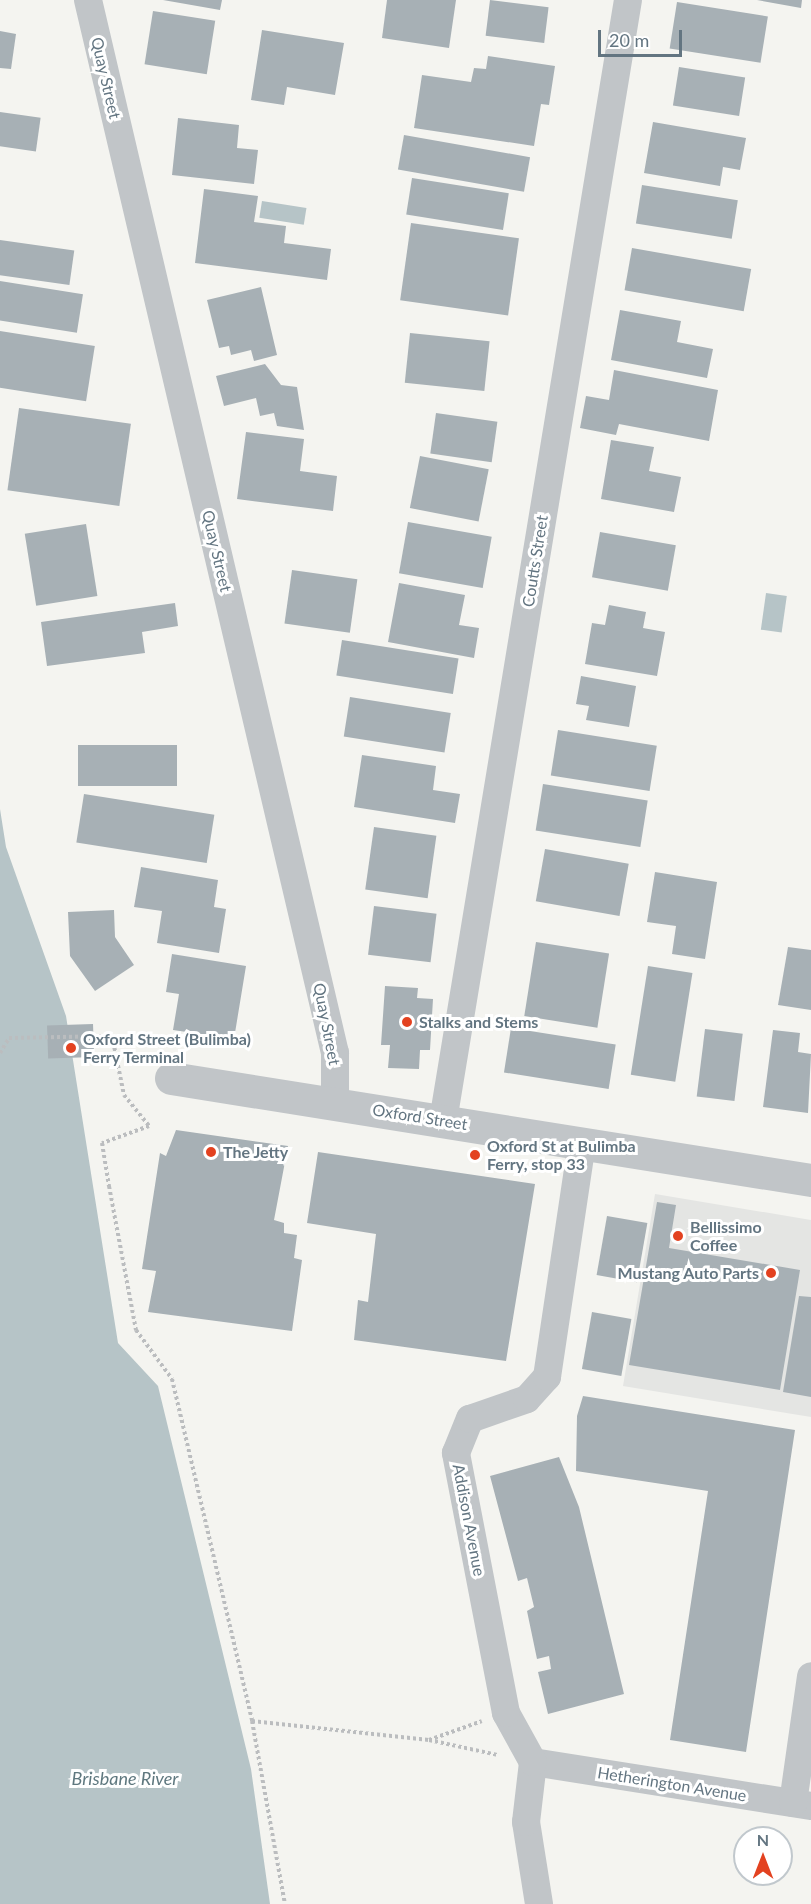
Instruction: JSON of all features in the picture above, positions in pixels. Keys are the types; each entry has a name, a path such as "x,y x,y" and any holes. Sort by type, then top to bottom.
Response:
{"street":[{"name":"Quay Street","path":"88,0 335,1053 335,1103"},
{"name":"Coutts Street","path":"443,1121 628,0"},
{"name":"Oxford Street","path":"171,1078 811,1180"},
{"name":"Addison Avenue","path":"532,1762 506,1713 456,1453 470,1419 528,1399 547,1377 582,1143"},
{"path":"802,1805 811,1676"},
{"path":"532,1762 526,1822 539,1904"},
{"name":"Hetherington Avenue","path":"532,1762 802,1805"}],"path":[{"path":"0,1053 9,1038 93,1033 112,1036 124,1095 149,1126 102,1143 109,1186 136,1330 172,1379 252,1721 285,1904"},
{"path":"429,1740 506,1713"},
{"path":"252,1721 429,1740 532,1762"}],"shaded area":[{"path":"655,1194 811,1220 811,1417 623,1386"}],"water":[{"path":"262,201 306,208 304,225 259,218"},
{"path":"766,593 787,596 782,633 761,630"},
{"name":"Brisbane River","path":"0,809 6,847 66,1016 118,1343 158,1386 251,1769 270,1904 0,1904"}],"building":[{"path":"163,0 222,0 220,10"},
{"path":"387,0 456,0 449,48 382,38"},
{"path":"490,0 549,7 544,43 486,36"},
{"path":"757,0 802,0 801,8"},
{"path":"677,2 768,16 761,63 670,48"},
{"path":"153,11 215,21 207,74 145,64"},
{"path":"262,30 344,43 335,95 287,87 284,105 251,100"},
{"path":"0,31 16,34 11,69 0,68"},
{"path":"488,56 555,66 549,105 541,104 534,146 414,128 422,75 471,82 474,68 486,69"},
{"path":"679,67 745,77 739,116 673,106"},
{"path":"0,112 41,118 36,151 0,146"},
{"path":"178,118 239,125 237,148 258,150 254,184 172,175"},
{"path":"653,122 746,138 740,170 723,167 720,186 644,173"},
{"path":"404,135 530,157 524,192 398,169"},
{"path":"412,178 509,193 503,230 406,215"},
{"path":"642,185 738,200 732,239 636,224"},
{"path":"204,189 258,196 254,222 286,226 284,243 331,249 327,280 195,263"},
{"path":"411,223 519,238 508,315 400,300"},
{"path":"0,240 74,250 69,285 0,275"},
{"path":"632,248 751,269 744,311 625,290"},
{"path":"0,281 83,294 77,333 0,320"},
{"path":"261,287 277,355 254,361 251,350 231,355 229,346 219,348 207,300"},
{"path":"620,310 681,321 677,342 713,349 707,378 611,360"},
{"path":"0,331 95,346 86,401 0,388"},
{"path":"410,333 490,341 484,391 405,383"},
{"path":"265,364 281,385 297,387 304,430 277,426 274,413 260,416 256,398 224,406 216,376"},
{"path":"614,370 718,390 709,441 619,424 616,435 580,428 586,396 609,400"},
{"path":"19,408 131,424 119,506 7,490"},
{"path":"436,413 497,422 492,462 430,454"},
{"path":"246,432 304,439 300,471 337,476 333,511 237,499"},
{"path":"611,440 654,447 649,471 681,477 674,512 601,499"},
{"path":"420,456 489,469 479,521 410,508"},
{"path":"408,522 492,537 483,588 399,573"},
{"path":"86,524 97,596 36,606 25,534"},
{"path":"600,532 676,545 668,591 592,577"},
{"path":"292,570 357,579 350,633 284,623"},
{"path":"399,583 465,595 459,625 479,628 474,658 388,642"},
{"path":"175,603 178,626 142,632 145,653 47,666 41,622"},
{"path":"609,605 646,612 643,628 665,632 657,676 585,664 592,623 605,625"},
{"path":"342,640 459,658 453,694 336,676"},
{"path":"581,676 636,686 629,727 586,720 589,706 576,704"},
{"path":"350,697 451,713 444,752 344,737"},
{"path":"558,730 657,746 650,791 551,775"},
{"path":"78,745 177,745 177,786 78,786"},
{"path":"362,755 436,766 433,790 460,794 455,823 354,807"},
{"path":"543,784 648,801 640,847 536,830"},
{"path":"84,794 214,815 207,863 76,842"},
{"path":"374,827 436,836 428,898 365,889"},
{"path":"545,849 629,864 620,916 536,901"},
{"path":"141,867 218,880 214,907 226,909 219,953 157,943 162,911 134,907"},
{"path":"655,872 717,882 705,959 672,954 676,926 647,922"},
{"path":"374,906 437,914 431,962 368,955"},
{"path":"114,910 115,937 134,965 95,991 70,956 68,912"},
{"path":"536,942 609,954 597,1028 524,1016"},
{"path":"788,947 811,950 811,1010 778,1005"},
{"path":"172,954 246,966 234,1039 173,1030 179,994 166,992"},
{"path":"648,966 692,973 675,1082 631,1075"},
{"name":"Stalks and Stems","path":"385,986 418,988 417,998 433,999 430,1050 420,1050 419,1069 388,1068 390,1045 381,1045"},
{"name":"Oxford Street (Bulimba) Ferry Terminal","path":"93,1024 94,1057 48,1059 47,1026"},
{"path":"511,1028 616,1045 609,1089 504,1072"},
{"path":"705,1029 743,1034 734,1101 697,1096"},
{"path":"773,1030 800,1033 798,1052 811,1054 808,1113 763,1107"},
{"path":"176,1130 288,1146 274,1220 284,1223 284,1233 297,1235 294,1258 302,1260 292,1331 148,1312 156,1271 142,1269 160,1153 166,1156"},
{"path":"318,1152 535,1184 506,1361 354,1340 358,1300 368,1302 376,1234 307,1223"},
{"path":"657,1202 676,1205 669,1248 800,1270 780,1390 629,1365"},
{"path":"607,1216 647,1223 637,1282 597,1275"},
{"path":"799,1296 811,1297 811,1397 783,1392"},
{"path":"592,1312 631,1319 621,1376 582,1369"},
{"path":"583,1396 795,1430 746,1752 670,1740 708,1491 576,1471 577,1416"},
{"path":"559,1457 579,1507 624,1694 548,1714 538,1672 551,1669 549,1656 537,1659 527,1611 534,1607 527,1578 518,1581 490,1476"}],"place":[{"name":"Stalks and Stems","path":"407,1022"},
{"name":"Oxford Street (Bulimba) Ferry Terminal","path":"71,1048"},
{"name":"The Jetty","path":"211,1152"},
{"name":"Oxford St at Bulimba Ferry, stop 33","path":"475,1155"},
{"name":"Bellissimo Coffee","path":"678,1236"},
{"name":"Mustang Auto Parts","path":"771,1273"}]}
